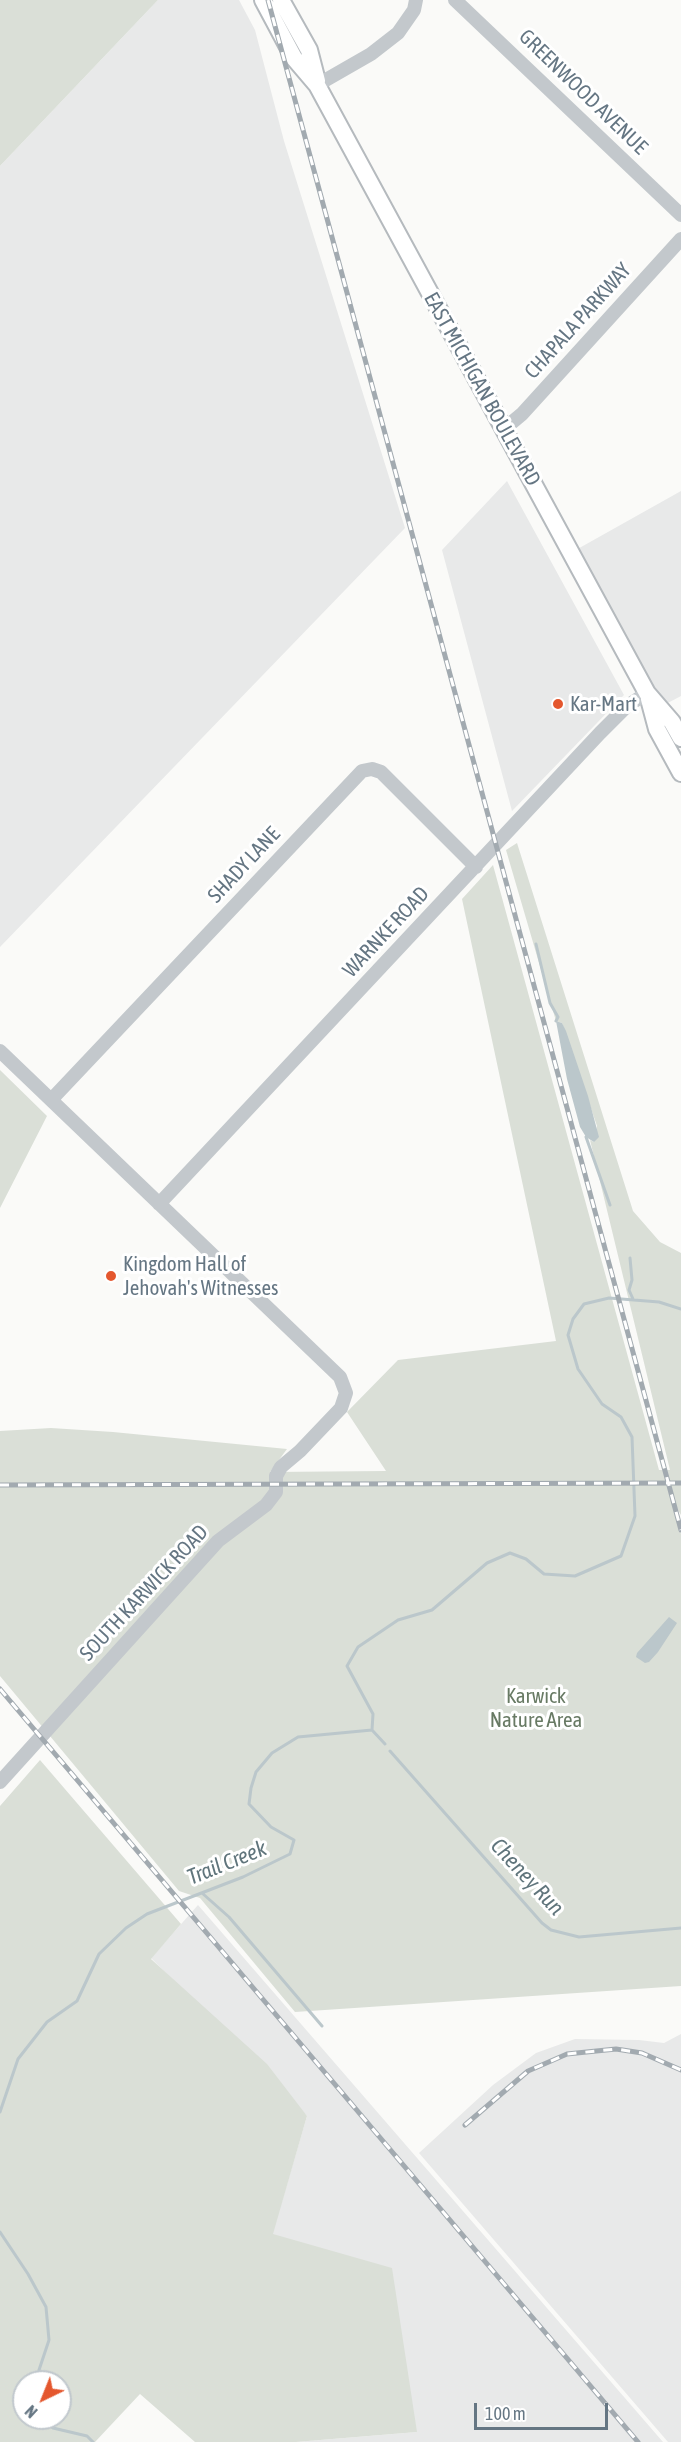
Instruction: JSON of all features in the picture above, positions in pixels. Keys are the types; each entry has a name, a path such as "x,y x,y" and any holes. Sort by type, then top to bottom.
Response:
{"main road":[{"name":"EAST MICHIGAN BOULEVARD","path":"263,0 294,58 317,85 647,693 672,722 681,738"},
{"name":"EAST MICHIGAN BOULEVARD","path":"281,0 309,50 317,85"},
{"name":"EAST MICHIGAN BOULEVARD","path":"647,693 657,729 681,773"}],"street":[{"path":"317,85 371,54 398,33 414,10 416,0"},
{"name":"GREENWOOD AVENUE","path":"455,0 681,215"},
{"name":"CHAPALA PARKWAY","path":"504,429 522,414 681,239"},
{"name":"WARNKE ROAD","path":"159,1204 600,733 627,706 647,693"},
{"name":"SHADY LANE","path":"51,1100 362,771 372,769 381,772 476,867"},
{"path":"0,1051 159,1204"},
{"name":"SOUTH KARWICK ROAD","path":"0,1782 218,1541 266,1505 276,1492 276,1476 280,1467 300,1452 341,1408 346,1393 340,1377 159,1204"}],"shaded area":[{"path":"158,0 239,0 255,30 284,141 405,528 0,947 0,166"},
{"path":"507,481 624,695 512,811 442,550"},
{"path":"681,491 681,696 664,705 650,691 574,551"},
{"path":"556,1021 562,1023 566,1031 588,1096 599,1137 594,1142 586,1137 580,1127 567,1079"},
{"path":"669,1617 677,1623 658,1652 649,1662 645,1663 636,1657 637,1653"},
{"path":"198,1905 663,2442 296,2442 417,2432 272,2235 307,2116 151,1958"},
{"path":"681,2034 681,2442 668,2442 419,2153 493,2085 536,2053 575,2039 639,2040 664,2043"}],"green space":[{"path":"0,0 158,0 0,166"},
{"name":"Karwick Nature Area","path":"517,843 633,1211 660,1242 681,1253 681,1515 673,1502 681,1534 681,1986 295,2012 200,1898 179,1891 0,1676 0,1431 51,1428 287,1449 270,1472 386,1471 347,1412 398,1360 556,1341 462,899 493,865 659,1470 670,1470 590,1140 594,1142 597,1126 562,1023 556,1021 506,850"},
{"path":"0,1070 47,1116 0,1208"},
{"path":"40,1760 181,1924 151,1959 267,2064 307,2116 273,2234 392,2268 417,2432 296,2442 195,2442 140,2394 95,2442 0,2442 0,1806"}],"waterway":[{"path":"536,944 550,1003 558,1017 556,1021"},
{"path":"586,1137 610,1205"},
{"path":"630,1258 632,1280 629,1290 633,1299"},
{"name":"Trail Creek","path":"0,2112 18,2059 47,2022 77,2001 99,1954 126,1928 147,1914 243,1877 290,1854 294,1840 271,1827 249,1804 256,1772 272,1753 298,1737 372,1730 373,1714 347,1666 358,1647 398,1620 432,1610 487,1563 510,1553 526,1559 544,1574 575,1576 621,1556 635,1516 632,1437 621,1417 602,1404 578,1369 568,1335 573,1319 584,1304 609,1298 659,1302 681,1309"},
{"name":"Cheney Run","path":"372,1730 385,1744"},
{"name":"Cheney Run","path":"390,1751 542,1923 551,1930 579,1937 681,1928"},
{"path":"202,1893 229,1917 322,2026"},
{"name":"Trail Creek","path":"0,2232 28,2274 46,2307 49,2340 39,2370"},
{"name":"Trail Creek","path":"62,2430 87,2436 93,2442"}],"railway":[{"path":"268,0 681,1530"},
{"path":"0,1485 681,1483"},
{"path":"0,1689 638,2442"},
{"path":"465,2125 528,2071 567,2054 616,2049 642,2053 681,2070"}],"place":[{"name":"Kar-Mart","path":"558,704"},
{"name":"Kingdom Hall of Jehovah's Witnesses","path":"111,1276"}]}
